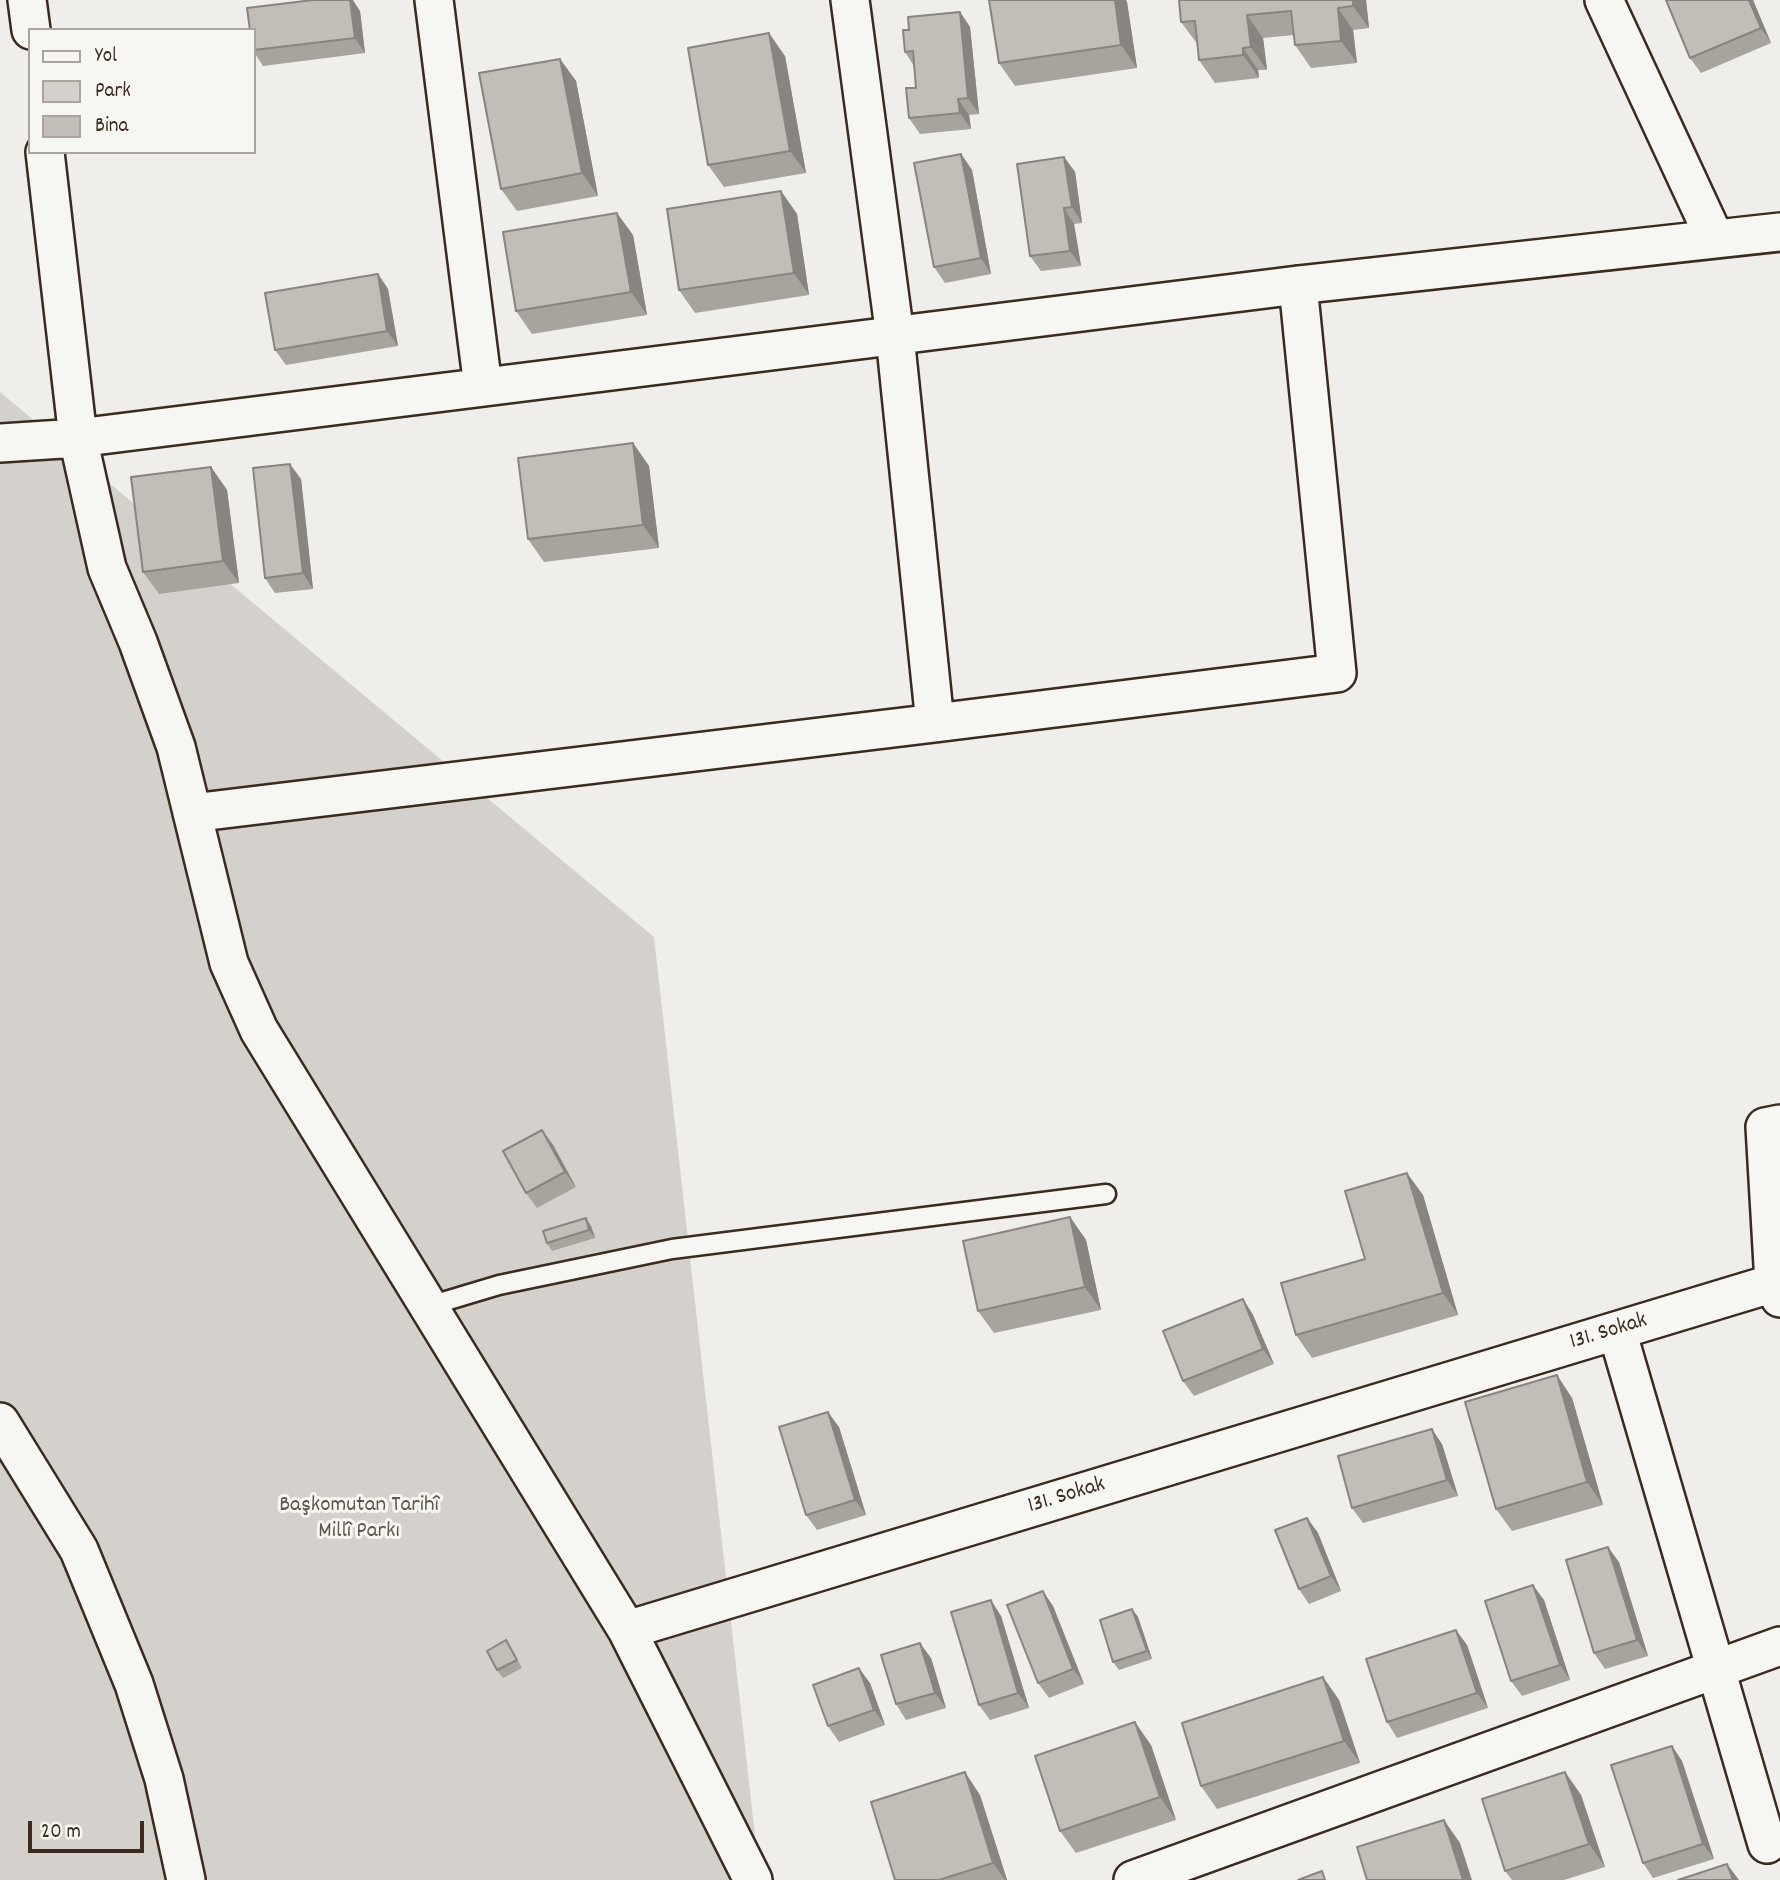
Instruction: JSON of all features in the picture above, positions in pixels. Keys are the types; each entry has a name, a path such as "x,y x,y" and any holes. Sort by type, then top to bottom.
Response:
{"street":[{"path":"27,0 31,28"},
{"path":"434,0 483,387"},
{"path":"850,0 895,336 935,723"},
{"path":"1604,0 1714,239"},
{"path":"45,154 78,438 107,568 138,642 176,747 229,963 259,1030 627,1630 753,1880"},
{"path":"0,443 78,438 1298,285 1780,232"},
{"path":"192,813 1337,673 1298,285"},
{"path":"1777,1290 1765,1127 1780,1124"},
{"name":"131. Sokak","path":"627,1630 1617,1331 1777,1290"},
{"path":"1617,1331 1767,1844"},
{"path":"0,1422 79,1550 134,1684 164,1779 186,1880"},
{"path":"1133,1880 1780,1646"}],"lane":[{"path":"429,1306 499,1285 672,1249 772,1234 1106,1194"}],"green space":[{"name":"Başkomutan Tarihî Millî Parkı","path":"0,392 654,937 760,1880 0,1880"}],"building":[{"path":"313,0 350,0 355,38 256,50 256,28 250,28 247,8"},
{"path":"989,0 1115,0 1121,45 999,63"},
{"path":"1179,0 1353,0 1353,6 1338,8 1341,41 1295,45 1291,11 1247,15 1251,47 1243,48 1243,55 1199,60 1195,21 1181,22"},
{"path":"1666,0 1749,0 1761,28 1690,58"},
{"path":"960,12 968,98 958,99 960,113 909,118 906,88 916,88 913,51 905,52 903,30 909,30 908,17"},
{"path":"769,33 790,151 708,165 688,48"},
{"path":"560,59 582,173 501,189 479,73"},
{"path":"961,154 981,258 934,267 914,163"},
{"path":"1064,157 1072,207 1064,208 1070,251 1030,256 1017,164"},
{"path":"781,191 794,273 679,290 667,209"},
{"path":"617,213 631,292 516,311 503,232"},
{"path":"378,274 387,331 275,350 265,293"},
{"path":"633,443 643,525 528,539 518,458"},
{"path":"290,464 303,573 265,578 253,468"},
{"path":"211,467 223,561 143,572 131,477"},
{"path":"542,1130 565,1172 526,1193 503,1151"},
{"path":"1407,1173 1443,1293 1296,1335 1281,1283 1365,1259 1345,1191"},
{"path":"1070,1217 1085,1287 978,1311 963,1241"},
{"path":"586,1218 589,1230 547,1243 543,1231"},
{"path":"1243,1299 1263,1349 1183,1381 1163,1331"},
{"path":"1557,1375 1587,1482 1496,1509 1465,1402"},
{"path":"828,1412 855,1500 806,1515 779,1427"},
{"path":"1432,1429 1447,1480 1352,1508 1338,1456"},
{"path":"1307,1518 1331,1576 1299,1589 1275,1530"},
{"path":"1608,1547 1637,1640 1594,1653 1566,1560"},
{"path":"1533,1585 1560,1665 1511,1681 1485,1601"},
{"path":"1043,1591 1073,1669 1038,1683 1007,1605"},
{"path":"991,1600 1018,1693 979,1705 951,1612"},
{"path":"1132,1609 1147,1651 1113,1662 1100,1620"},
{"path":"1456,1630 1477,1693 1387,1722 1366,1659"},
{"path":"506,1640 517,1660 497,1670 487,1651"},
{"path":"920,1643 935,1693 896,1704 881,1655"},
{"path":"859,1668 874,1710 828,1726 813,1685"},
{"path":"1323,1677 1344,1741 1201,1786 1182,1723"},
{"path":"1135,1722 1160,1797 1060,1831 1035,1756"},
{"path":"1672,1746 1703,1844 1643,1863 1611,1765"},
{"path":"965,1772 993,1863 939,1880 895,1880 871,1802"},
{"path":"1565,1772 1589,1844 1505,1871 1482,1799"},
{"path":"1444,1820 1463,1880 1367,1880 1357,1847"},
{"path":"1727,1864 1733,1880 1678,1880"},
{"path":"1322,1871 1325,1880 1298,1880"}]}
